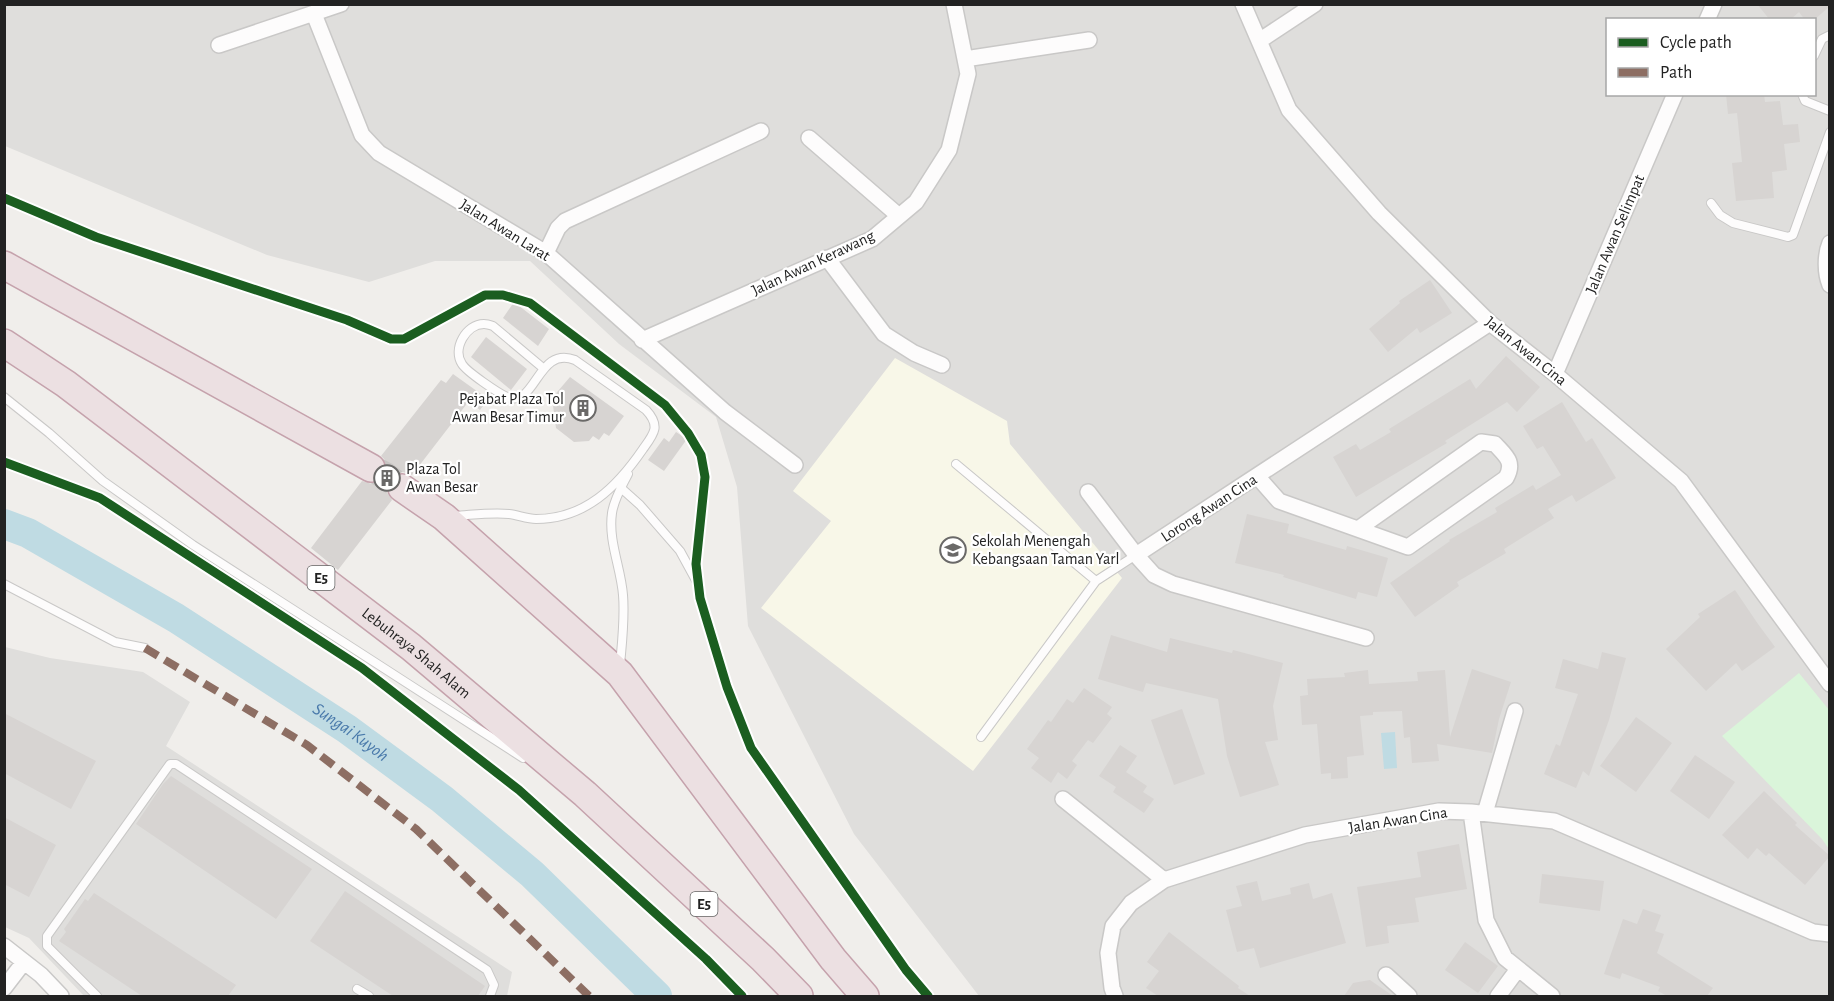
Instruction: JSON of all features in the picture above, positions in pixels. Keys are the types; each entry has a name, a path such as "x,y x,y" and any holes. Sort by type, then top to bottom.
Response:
{"highway":[{"path":"4,265 371,468"},
{"name":"Lebuhraya Shah Alam","path":"4,343 66,384 411,647 585,794 763,959 799,996"},
{"path":"402,488 444,517 620,674 833,959 865,996"}],"street":[{"path":"219,45 341,4"},
{"name":"Jalan Awan Kerawang","path":"642,340 872,239 916,202 948,150 968,74 954,4"},
{"name":"Jalan Awan Cina","path":"1243,4 1289,110 1379,213 1490,323 1555,374 1681,481 1830,684"},
{"path":"1259,41 1315,4"},
{"path":"1708,18 1714,4"},
{"name":"Jalan Awan Larat","path":"314,14 362,135 378,153 546,253 725,412 795,465"},
{"path":"965,60 1089,40"},
{"name":"Jalan Awan Selimpat","path":"1555,374 1674,96"},
{"path":"546,253 558,228 565,221 761,131"},
{"path":"809,138 899,216"},
{"path":"1830,243 1826,252 1827,280 1830,285"},
{"path":"827,258 884,334 914,353 942,365"},
{"name":"Lorong Awan Cina","path":"1136,555 1490,323"},
{"path":"1257,476 1279,501 1408,547 1506,478 1510,471 1510,461 1496,444 1481,442 1358,529"},
{"path":"1088,492 1154,575 1173,584 1366,638"},
{"path":"1515,711 1478,812 1486,920 1505,958 1552,996"},
{"path":"1063,799 1164,880"},
{"name":"Jalan Awan Cina","path":"1116,996 1112,988 1108,953 1113,926 1131,903 1164,880 1305,835 1438,811 1478,812 1554,821 1813,932 1830,934"},
{"path":"4,946 41,975 61,996"},
{"path":"4,988 24,962"},
{"path":"1498,996 1518,969"},
{"path":"1386,975 1409,996"}],"lane":[{"path":"1816,54 1822,39 1830,35"},
{"path":"1803,96 1805,101 1830,111"},
{"path":"1711,203 1720,215 1733,223 1788,237 1793,235 1830,132"},
{"path":"444,517 509,514 533,520 557,518 581,509 606,494 632,465 652,436 656,426 653,417 646,410 575,360 566,356 558,358 543,368 521,398 515,399 499,393 463,366 458,347 472,327 484,324 493,326 543,368"},
{"path":"4,397 103,481 193,545 531,763"},
{"path":"956,464 1096,581"},
{"path":"620,674 623,599 621,575 612,540 612,512 632,465"},
{"path":"621,488 640,505 680,550 698,584"},
{"path":"981,737 1096,581 1136,555"},
{"path":"4,584 115,642 145,648"},
{"path":"97,996 46,946 47,936 170,764 176,764 487,970 494,985 490,996"},
{"path":"550,776 606,813"},
{"path":"357,989 369,996"}],"shaded area":[{"path":"4,5 1829,5 1829,996 979,996 854,834 748,626 737,487 716,417 619,344 530,261 435,261 369,282 267,255 5,146"},
{"name":"Sekolah Menengah Kebangsaan Taman Yarl","path":"895,358 1007,421 1010,444 1122,578 973,771 761,608 831,521 793,491"},
{"path":"5,647 50,658 143,672 190,702 166,746 512,972 507,996 84,996 29,938 5,927"}],"green space":[{"path":"1799,673 1829,710 1829,849 1722,736"}],"water":[{"path":"1395,732 1397,768 1384,769 1381,733"}],"building":[{"path":"1757,4 1830,4 1816,18 1804,18 1799,12 1792,18 1768,18"},
{"path":"1726,96 1764,96 1765,102 1780,101 1783,125 1798,124 1800,142 1784,144 1787,170 1772,172 1774,198 1736,201 1732,163 1742,162 1737,113 1728,114"},
{"path":"1430,280 1452,313 1420,333 1417,328 1388,352 1369,329 1400,303 1399,301"},
{"path":"514,302 549,329 538,346 503,318"},
{"path":"486,337 527,369 511,390 471,357"},
{"path":"1506,356 1540,387 1517,412 1507,402 1445,441 1447,443 1356,497 1333,457 1356,444 1360,450 1391,432 1389,429 1470,379 1476,389"},
{"name":"Plaza Tol Awan Besar","path":"453,374 488,399 480,410 469,401 412,475 403,472 389,479 386,487 392,500 338,570 311,548 362,481 372,484 380,481 387,467 381,456 441,380 446,383"},
{"name":"Pejabat Plaza Tol Awan Besar Timur","path":"570,377 624,416 609,436 604,433 599,440 593,436 589,441 574,442 556,428 552,398"},
{"path":"1562,402 1586,442 1592,438 1616,478 1576,502 1572,495 1548,509 1554,518 1504,549 1506,553 1457,582 1459,586 1415,617 1390,583 1449,540 1497,512 1495,508 1533,485 1536,490 1561,475 1543,446 1537,449 1523,426"},
{"path":"676,432 687,439 664,471 648,460 664,438 669,442"},
{"path":"1247,514 1289,524 1287,533 1346,550 1347,546 1388,558 1377,597 1358,592 1356,599 1283,577 1284,575 1235,563"},
{"path":"1735,590 1775,647 1742,671 1736,663 1706,691 1666,649 1700,617 1698,614"},
{"path":"1111,635 1167,652 1170,638 1232,653 1233,650 1283,663 1273,706 1278,740 1265,742 1279,785 1240,797 1227,756 1218,699 1146,683 1143,692 1098,679"},
{"path":"1602,652 1626,658 1609,720 1589,776 1583,771 1576,788 1544,774 1556,744 1560,746 1578,694 1555,688 1563,659 1598,669"},
{"path":"1472,669 1511,682 1499,719 1492,753 1437,744 1439,761 1412,763 1410,737 1404,738 1402,711 1373,712 1373,715 1360,716 1364,755 1347,757 1348,778 1331,779 1331,773 1321,774 1317,724 1302,725 1300,696 1308,695 1307,679 1345,677 1344,673 1368,670 1369,684 1418,681 1417,672 1445,670 1450,737"},
{"path":"1084,688 1112,707 1107,714 1112,718 1093,743 1088,740 1072,761 1077,765 1067,779 1058,772 1051,783 1031,768 1039,758 1027,749 1048,720 1051,722 1067,699 1073,703"},
{"path":"1182,709 1205,774 1174,785 1151,720"},
{"path":"4,713 96,761 71,809 4,773"},
{"path":"1636,717 1672,743 1636,792 1600,766"},
{"path":"1120,745 1137,756 1126,772 1147,786 1143,792 1154,799 1144,813 1113,792 1116,787 1099,776"},
{"path":"1695,755 1735,782 1709,819 1670,791"},
{"path":"171,776 312,869 276,919 136,824"},
{"path":"1764,791 1797,823 1795,825 1830,856 1805,885 1769,853 1766,856 1757,848 1748,859 1722,835"},
{"path":"4,817 56,845 29,897 4,884"},
{"path":"1459,844 1467,889 1415,898 1419,922 1387,926 1389,943 1366,947 1357,887 1421,877 1417,852"},
{"path":"1542,874 1604,881 1600,911 1539,903"},
{"path":"1257,881 1262,901 1291,894 1290,888 1309,883 1313,899 1332,893 1346,943 1260,968 1254,948 1237,952 1226,910 1242,906 1236,886"},
{"path":"345,891 485,986 478,996 393,996 310,941"},
{"path":"94,893 236,985 228,996 142,996 59,941 66,932 64,929 85,899 88,901"},
{"path":"1643,909 1661,915 1655,931 1664,934 1657,953 1713,988 1707,996 1667,996 1658,991 1660,987 1622,973 1620,979 1604,974 1623,919 1637,924"},
{"path":"1169,932 1250,996 1158,996 1146,988 1159,971 1147,962"},
{"path":"1465,942 1498,966 1478,993 1445,970"},
{"path":"1370,980 1393,996 1344,996 1353,983"}],"waterway":[{"name":"Sungai Kuyoh","path":"4,524 28,533 176,618 347,729 442,799 532,874 657,996"}],"tunnel":[{"path":"371,468 402,488"}],"marked path":[{"path":"145,648 307,745 416,829 589,996"}],"cycle path":[{"path":"4,198 96,237 347,320 391,339 404,339 485,295 503,295 530,303 665,405 688,433 701,455 705,477 696,564 700,598 727,687 751,748 906,970 928,996"},
{"path":"4,462 100,498 362,668 519,790 706,959 742,996"}],"place":[{"name":"Pejabat Plaza Tol Awan Besar Timur","path":"583,408"},
{"name":"Plaza Tol Awan Besar","path":"387,478"},
{"name":"Sekolah Menengah Kebangsaan Taman Yarl","path":"953,550"}]}
